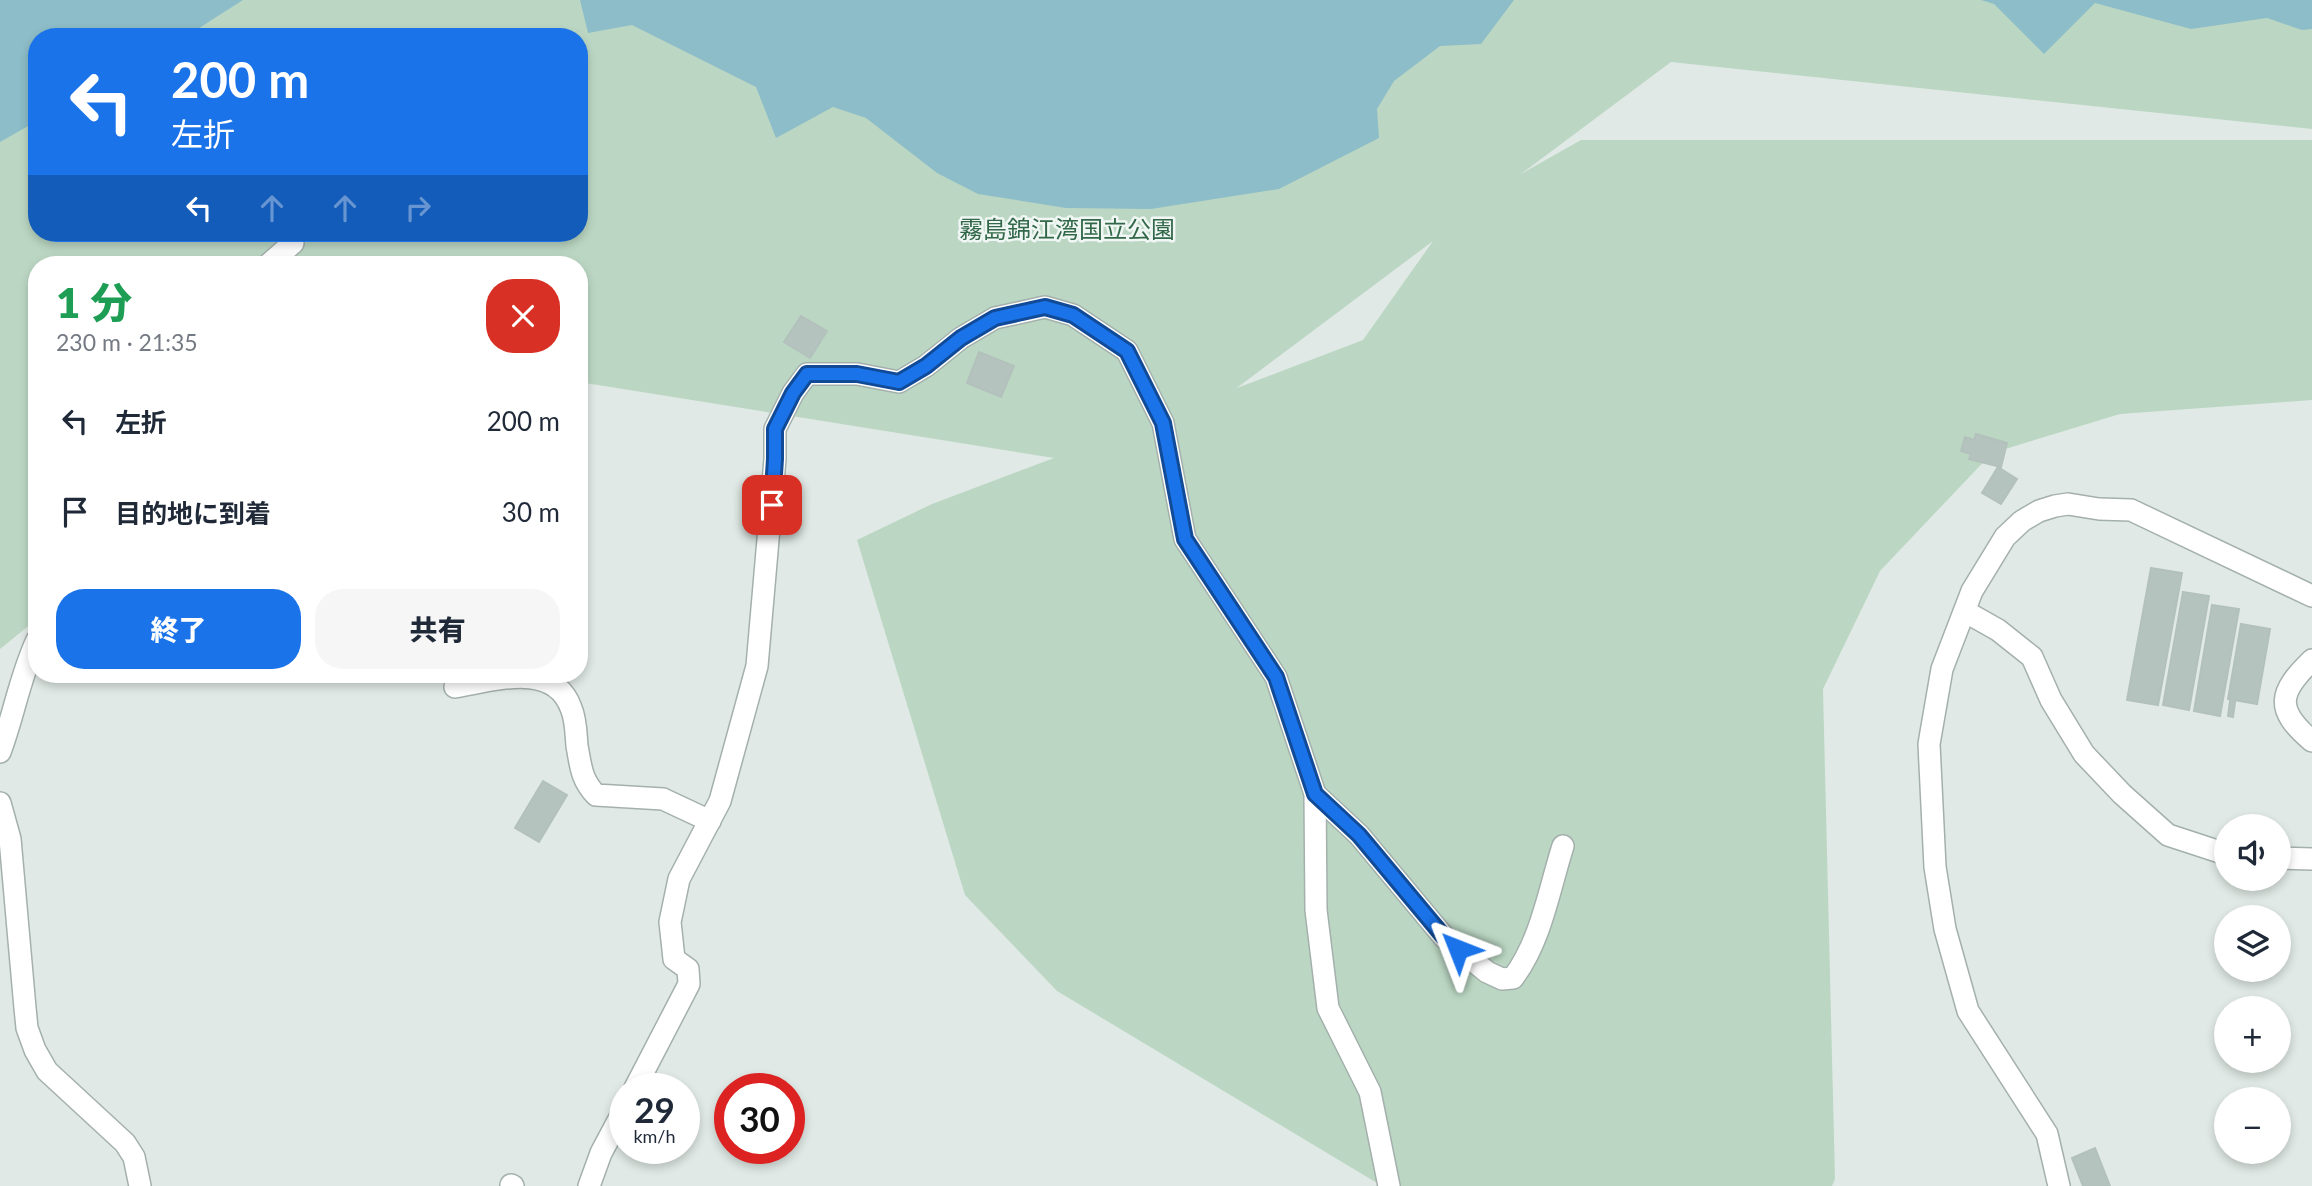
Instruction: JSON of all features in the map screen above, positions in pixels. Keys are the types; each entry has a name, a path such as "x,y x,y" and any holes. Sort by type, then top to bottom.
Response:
{"street":[{"path":"643,1073 689,984 688,969 674,959 670,922 679,879 720,801 757,666 774,473 775,429 793,393 807,374 857,374 899,382 926,366 961,338 995,318 1045,307 1073,315 1127,351 1163,423 1185,539 1276,677 1315,794 1316,910 1328,1008 1370,1092 1389,1186"},
{"path":"2059,1186 2047,1134 1968,1011 1945,929 1935,867 1929,744 1942,669 1972,591 2005,537 2022,521 2039,511 2068,504 2131,510 2312,596"},
{"path":"1966,612 1998,630 2032,657 2051,700 2084,754 2122,794 2168,835 2214,850"},
{"path":"2312,660 2293,678 2285,694 2284,704 2294,724 2312,741"},
{"path":"0,752 28,664"},
{"path":"455,687 478,683"},
{"path":"548,683 563,694 572,708 585,783 596,795 663,799 710,821"},
{"path":"1315,794 1359,835 1444,937 1472,961 1502,979 1513,978 1533,944 1563,846"},
{"path":"0,803 10,839 24,1007 27,1028 35,1050 47,1071 125,1143 134,1157 140,1186"},
{"path":"2291,858 2312,859"},
{"path":"589,1186 609,1138"}],"green space":[{"name":"霧島錦江湾国立公園","path":"0,0 2312,0 2312,129 1671,62 1521,174 1581,140 2312,140 2312,400 2120,414 1992,453 1880,571 1823,689 1835,1179 1832,1186 1382,1186 1057,991 965,895 857,540 932,504 1054,458 588,383 588,256 28,256 28,626 0,649","holes":["1433,241 1363,340 1237,388"]}],"water":[{"path":"0,0 243,0 199,28 28,28 28,126 0,142"},
{"path":"580,0 1514,0 1481,44 1440,46 1394,81 1377,109 1379,138 1279,189 1151,209 1066,208 978,194 937,173 866,118 833,107 776,138 756,87 632,25 588,33"},
{"path":"1981,0 2312,0 2312,29 2302,30 2267,18 2191,29 2095,3 2044,54 1994,4"}],"building":[{"path":"801,316 827,331 810,358 784,342"},
{"path":"979,352 1014,366 1001,397 967,383"},
{"path":"1976,434 2007,443 2001,467 1969,459 1971,454 1961,451 1965,437 1974,440"},
{"path":"1998,467 2017,479 2001,504 1982,493"},
{"path":"2151,568 2182,573 2158,705 2127,700"},
{"path":"2183,592 2209,596 2189,710 2163,705"},
{"path":"2212,605 2239,609 2220,716 2194,711"},
{"path":"2241,624 2270,629 2257,704 2228,699"},
{"path":"2230,701 2235,702 2233,717 2228,716"},
{"path":"543,781 567,795 539,842 515,828"},
{"path":"2095,1148 2110,1186 2083,1186 2072,1158"}],"route":[{"path":"772,505 775,429 793,393 807,374 857,374 899,382 926,366 961,338 995,318 1045,307 1073,315 1127,351 1163,423 1185,539 1276,677 1315,794 1359,835 1444,937 1458,949"}]}
